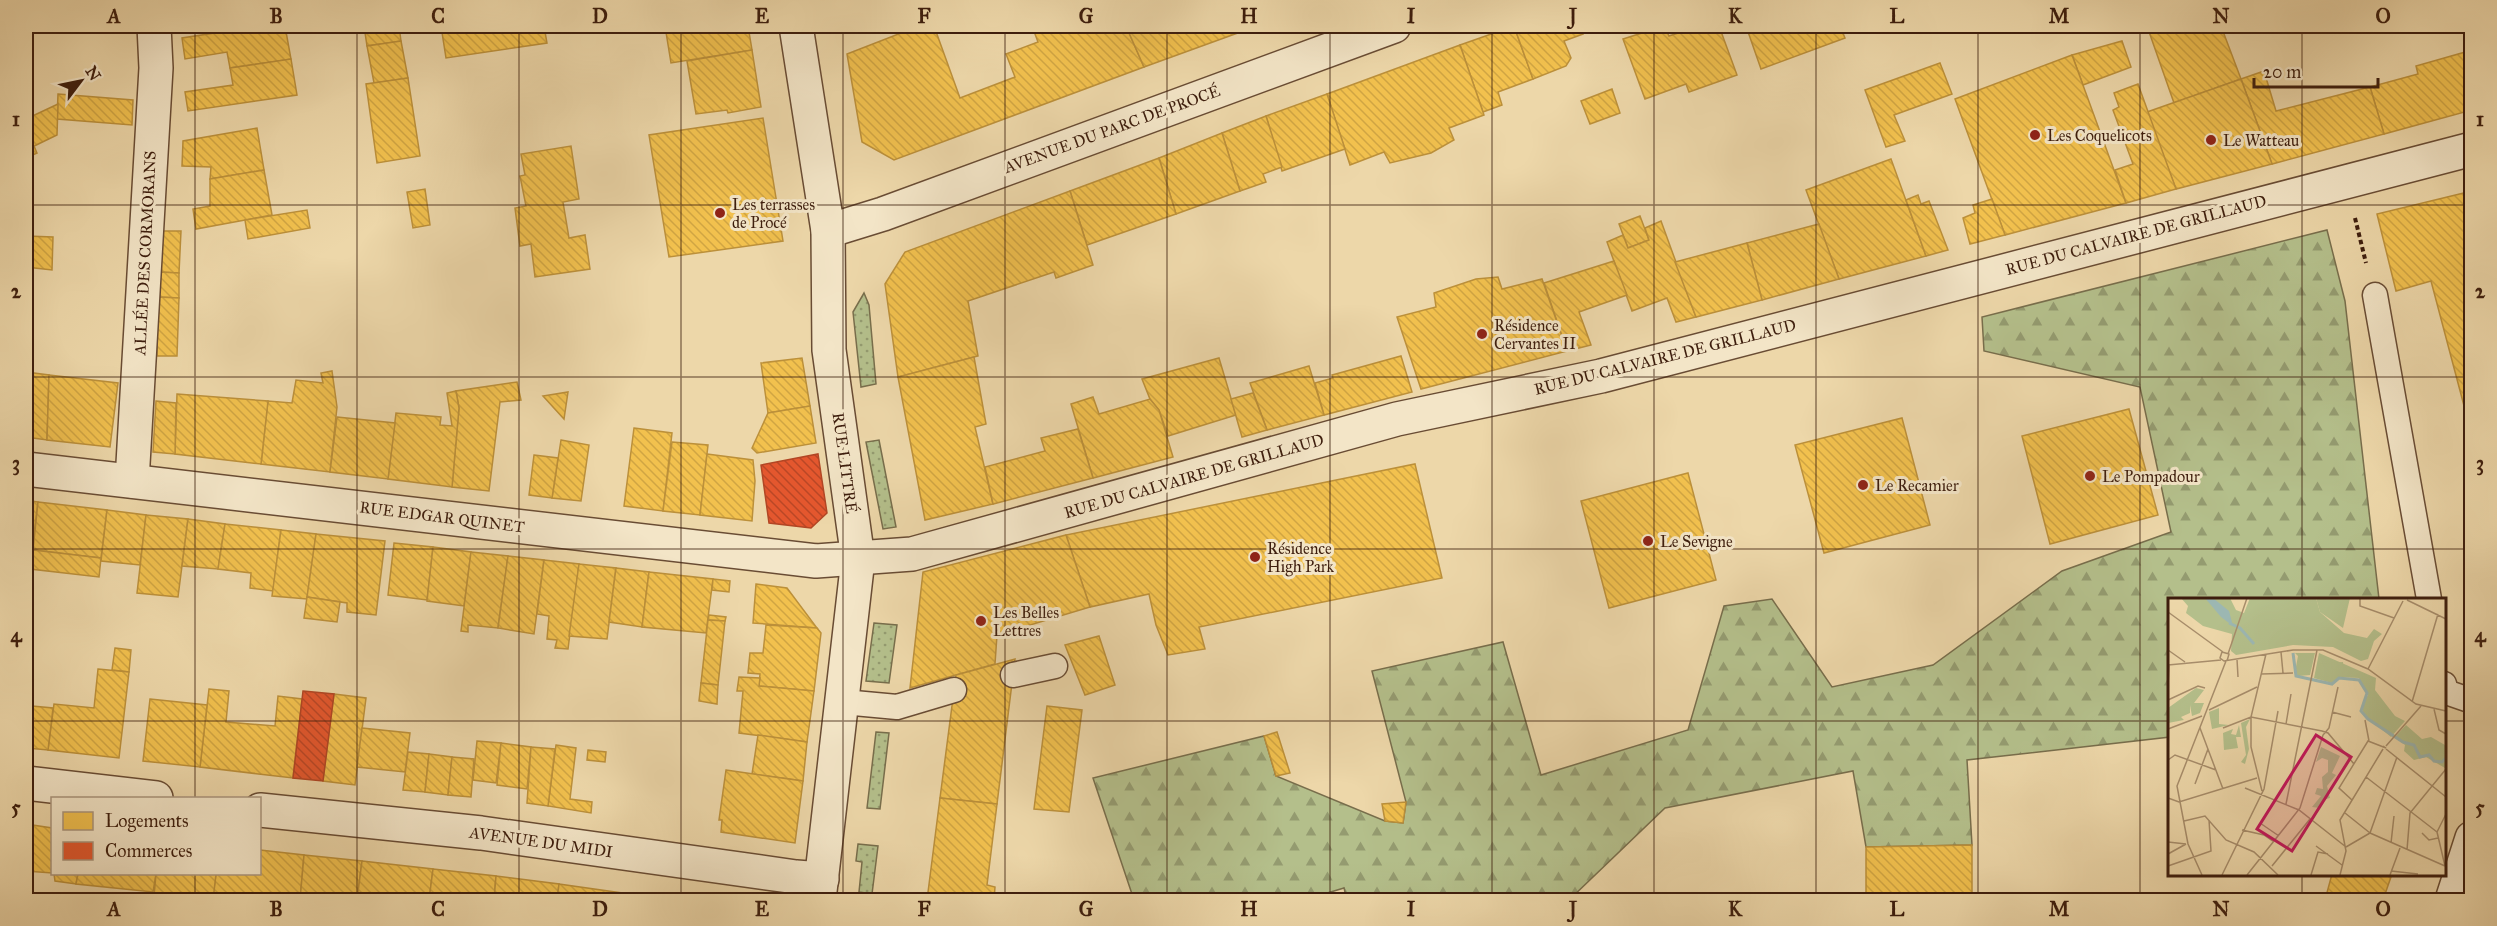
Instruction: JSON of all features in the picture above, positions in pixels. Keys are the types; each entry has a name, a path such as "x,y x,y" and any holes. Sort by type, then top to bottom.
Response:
{"street":[{"name":"ALLÉE DES CORMORANS","path":"132,480 156,68 154,26"},
{"name":"RUE LITTRÉ","path":"796,26 828,231 829,350 858,559 821,890"},
{"name":"AVENUE DU PARC DE PROCÉ","path":"828,231 883,214 1394,26"},
{"name":"RUE DU CALVAIRE DE GRILLAUD","path":"858,559 912,554 1397,419 1600,376 2472,148"},
{"name":"RUE EDGAR QUINET","path":"26,469 816,561 858,559"},
{"path":"26,783 147,797"},
{"name":"AVENUE DU MIDI","path":"261,810 482,833 796,878 821,890"},
{"path":"2452,900 2472,838"}],"lane":[{"path":"2375,295 2429,598"},
{"path":"1013,675 1055,666"},
{"path":"843,702 897,706 954,690"},
{"path":"2446,692 2472,701"}],"path":[{"path":"2346,180 2375,295"}],"green space":[{"path":"2327,230 2345,301 2379,598 2168,598 2168,737 1967,760 1972,845 1866,847 1853,771 1665,808 1569,900 1347,900 1344,888 1304,900 1134,900 1093,778 1264,736 1276,776 1385,821 1403,823 1406,802 1372,671 1503,642 1541,775 1688,730 1724,606 1772,599 1832,687 1933,665 2062,571 2171,532 2140,387 1984,351 1982,317"},
{"path":"864,293 869,305 876,384 861,387 853,312"},
{"path":"879,440 896,527 883,529 866,442"},
{"path":"874,623 897,625 889,683 866,681"},
{"path":"876,732 889,733 880,809 867,808"},
{"path":"858,844 878,846 872,894 859,892 862,862 856,861"}],"building: Logements":[{"path":"261,26 285,26 291,59 230,68 227,52 185,59 182,38"},
{"path":"364,26 399,26 401,41 367,46"},
{"path":"441,26 544,26 547,43 446,58"},
{"path":"665,26 748,26 752,50 671,63"},
{"path":"856,26 876,26 858,33"},
{"path":"919,26 934,26 960,98 1015,77 1006,54 1038,42 1032,26 1126,26 1144,67 894,160 862,142 847,54"},
{"path":"1126,26 1257,26 1144,67"},
{"path":"1514,26 1533,79 1498,92 1502,105 1483,112 1460,45"},
{"path":"1514,26 1579,26 1583,34 1564,41 1571,58 1566,66 1533,79"},
{"path":"1664,26 1669,36 1693,28 1692,26 1719,26 1737,75 1689,92 1686,84 1645,99 1623,39"},
{"path":"1746,26 1840,26 1845,38 1761,69"},
{"path":"2147,26 2221,26 2241,79 2174,103"},
{"path":"401,41 408,78 374,83 367,46"},
{"path":"2122,41 2131,67 2083,85 2072,55"},
{"path":"1460,45 1484,115 1449,128 1454,140 1431,153 1390,163 1384,152 1350,165 1327,94"},
{"path":"752,50 761,107 728,113 727,110 696,114 687,61"},
{"path":"2469,51 2472,56 2472,110 2384,134 2370,87 2418,74 2416,66"},
{"name":"Les Coquelicots","path":"2072,55 2126,203 2005,235 1955,99"},
{"path":"291,59 297,95 188,111 185,92 233,85 230,68"},
{"path":"1940,63 1952,94 1894,115 1905,141 1886,147 1865,90"},
{"path":"2264,71 2276,111 2370,87 2384,134 2272,164 2241,79"},
{"path":"408,78 420,156 377,163 366,84"},
{"name":"Le Watteau","path":"2241,79 2272,164 2176,189 2147,112"},
{"path":"2138,84 2176,189 2126,203 2115,170 2133,164 2113,110 2119,107 2114,93"},
{"path":"1612,89 1620,113 1590,124 1581,101"},
{"path":"58,94 133,100 132,125 57,119"},
{"path":"1327,94 1345,149 1282,171 1266,116"},
{"path":"58,104 57,135 26,150 26,119"},
{"path":"1266,116 1282,167 1263,174 1266,182 1240,191 1222,133"},
{"name":"Les terrasses de Procé","path":"763,118 783,241 669,257 649,135"},
{"path":"257,128 264,170 210,179 211,167 182,166 183,141"},
{"path":"1222,133 1240,191 1176,214 1159,158"},
{"path":"34,146 37,153 28,157 26,150"},
{"path":"571,146 579,199 563,202 569,238 585,235 590,269 535,277 531,244 520,246 515,208 526,206 520,176 525,175 521,154"},
{"path":"1159,158 1176,214 1087,245 1070,191"},
{"path":"1891,159 1926,256 1839,279 1806,190"},
{"path":"264,170 272,215 196,229 193,209 210,206 210,179"},
{"path":"425,189 430,225 413,228 407,192"},
{"path":"1070,191 1093,265 1056,278 1054,272 968,301 978,356 898,377 885,284 905,252"},
{"path":"2472,191 2472,436 2431,281 2396,291 2377,214"},
{"path":"1918,195 1921,204 1929,201 1948,250 1926,256 1906,200"},
{"path":"1992,199 2005,235 1970,244 1963,218 1975,213 1973,205"},
{"path":"307,210 310,228 248,239 245,220"},
{"path":"1640,216 1649,240 1628,248 1619,224"},
{"path":"1661,221 1696,317 1676,322 1667,298 1632,311 1607,242 1623,235 1628,248 1649,240 1645,228"},
{"path":"1819,224 1839,279 1762,300 1747,243"},
{"path":"161,231 181,231 179,273 159,272"},
{"path":"26,236 53,237 52,270 26,267"},
{"path":"1747,243 1762,300 1696,317 1675,262"},
{"path":"1614,261 1627,295 1579,312 1591,345 1567,351 1544,283"},
{"path":"159,272 179,273 179,298 158,297"},
{"name":"Résidence Cervantes II","path":"1498,277 1502,289 1542,279 1567,351 1421,389 1397,317 1436,307 1434,293 1476,279"},
{"path":"158,297 179,298 177,356 157,356"},
{"path":"1401,356 1412,392 1324,415 1315,383 1333,378 1332,375"},
{"path":"974,357 986,424 975,427 993,504 925,520 898,377"},
{"path":"802,358 810,406 768,413 761,363"},
{"path":"1219,358 1236,415 1168,436 1159,410 1150,399 1142,379"},
{"path":"1309,366 1324,415 1267,430 1250,383"},
{"path":"332,371 337,407 330,472 261,464 268,401 292,403 296,380 323,383 321,373"},
{"path":"26,372 49,375 47,440 26,437"},
{"path":"49,375 118,383 110,447 47,440"},
{"path":"517,382 521,400 500,402 489,491 452,487 459,408 456,391"},
{"path":"456,391 459,408 452,487 388,479 396,413 441,417 440,425 452,426 447,393"},
{"path":"568,392 564,419 543,396"},
{"path":"1253,393 1267,430 1242,437 1231,399"},
{"path":"177,394 268,401 261,464 175,454"},
{"path":"1093,397 1099,414 1150,399 1159,410 1173,457 1093,478 1071,404"},
{"path":"156,401 176,403 175,454 153,452"},
{"path":"810,406 816,443 757,453 752,448 768,413"},
{"name":"Le Pompadour","path":"2129,409 2158,515 2050,544 2022,436"},
{"path":"337,417 395,423 388,479 330,472"},
{"name":"Le Recamier","path":"1902,418 1930,525 1824,553 1795,445"},
{"path":"634,428 672,433 663,511 624,506"},
{"path":"1078,429 1093,478 993,504 985,467 1045,451 1041,438"},
{"path":"561,440 589,445 581,501 552,498"},
{"path":"672,442 708,445 700,515 663,511"},
{"path":"707,454 753,460 755,481 752,521 700,515"},
{"path":"534,455 558,458 552,498 529,495"},
{"name":"Résidence High Park","path":"1415,464 1442,578 1199,627 1205,649 1168,655 1156,625 1149,594 1090,607 1066,535"},
{"name":"Le Sevigne","path":"1688,473 1716,580 1609,608 1581,501"},
{"path":"26,500 38,502 31,559 26,558"},
{"path":"38,502 107,510 101,558 33,550"},
{"path":"107,510 146,515 140,565 101,561"},
{"path":"146,515 188,519 178,597 137,593"},
{"path":"188,519 225,524 218,569 182,566"},
{"path":"225,524 281,530 273,591 250,588 251,573 218,569"},
{"path":"281,530 316,534 307,599 272,596"},
{"path":"316,534 385,541 376,615 347,612 347,603 307,597"},
{"name":"Les Belles Lettres","path":"1066,535 1090,607 997,635 995,664 910,688 923,572"},
{"path":"394,543 433,547 427,600 388,595"},
{"path":"433,547 471,552 464,606 427,601"},
{"path":"33,550 101,558 99,577 30,569"},
{"path":"471,552 508,556 498,628 468,625 468,632 461,631"},
{"path":"508,556 544,560 534,634 498,628"},
{"path":"26,558 31,559 30,573 26,573"},
{"path":"544,560 579,564 568,649 555,648 557,640 547,639 549,616 537,614"},
{"path":"579,564 616,568 607,639 569,636"},
{"path":"616,568 649,572 642,627 609,622"},
{"path":"649,572 713,579 706,633 642,627"},
{"path":"713,579 730,581 729,592 712,590"},
{"path":"756,584 787,588 817,628 753,623"},
{"path":"307,597 340,602 337,622 304,618"},
{"path":"709,615 726,617 725,621 708,620"},
{"path":"708,620 725,621 718,685 701,683"},
{"path":"766,625 817,628 821,633 814,691 759,686 760,674 748,673 750,653 763,653"},
{"path":"1099,636 1115,685 1085,695 1065,645"},
{"path":"115,648 131,650 129,672 112,670"},
{"path":"1015,659 997,804 940,798 956,675"},
{"path":"98,669 129,672 119,758 48,750 54,704 94,708"},
{"path":"739,677 760,678 759,686 814,691 807,742 739,733 743,691 737,691"},
{"path":"701,683 718,685 717,704 699,701"},
{"path":"209,689 229,691 226,722 275,726 278,696 302,699 293,778 200,767"},
{"path":"334,694 366,698 355,785 323,781"},
{"path":"150,699 207,705 200,767 143,761"},
{"path":"26,705 32,706 27,748 26,748"},
{"path":"32,706 53,708 48,750 27,748"},
{"path":"1047,706 1082,710 1069,812 1034,809"},
{"path":"362,728 410,733 405,772 357,767"},
{"path":"1277,732 1290,773 1276,776 1264,736"},
{"path":"758,735 807,742 803,781 752,774"},
{"path":"477,741 501,743 496,783 473,780"},
{"path":"501,743 531,747 527,789 497,785"},
{"path":"556,745 576,748 570,799 592,802 591,813 548,806"},
{"path":"531,747 555,749 548,806 527,803"},
{"path":"588,750 606,752 605,762 587,760"},
{"path":"408,752 429,754 425,792 403,790"},
{"path":"429,754 452,757 448,795 425,792"},
{"path":"452,757 474,759 471,797 448,795"},
{"path":"726,770 803,781 795,843 721,832 722,820 719,820"},
{"path":"940,798 997,804 987,885 995,887 994,900 927,900"},
{"path":"1406,802 1403,823 1385,821 1382,804"},
{"path":"26,824 51,828 51,873 26,871"},
{"path":"1972,845 1972,900 1866,900 1866,847"},
{"path":"261,850 304,855 300,900 250,900 213,896 216,875 261,875"},
{"path":"304,855 362,861 357,900 300,900"},
{"path":"362,861 433,869 429,900 357,900"},
{"path":"433,869 496,876 494,900 429,900"},
{"path":"54,875 78,875 76,884 55,881"},
{"path":"78,875 156,875 153,892 76,884"},
{"path":"156,875 216,875 213,900 154,896"},
{"path":"2332,875 2392,875 2383,900 2325,900"},
{"path":"496,876 559,884 557,900 494,900"},
{"path":"559,884 636,895 635,900 557,900"},
{"path":"636,895 674,900 635,900"}],"building: Commerces":[{"path":"818,454 827,513 811,528 769,523 761,465"},
{"path":"303,691 334,694 323,781 293,778"}],"place":[{"name":"Les Coquelicots","path":"2035,135"},
{"name":"Le Watteau","path":"2211,140"},
{"name":"Les terrasses de Procé","path":"720,213"},
{"name":"Résidence Cervantes II","path":"1482,334"},
{"name":"Le Pompadour","path":"2090,476"},
{"name":"Le Recamier","path":"1863,485"},
{"name":"Le Sevigne","path":"1648,541"},
{"name":"Résidence High Park","path":"1255,557"},
{"name":"Les Belles Lettres","path":"981,621"}]}
